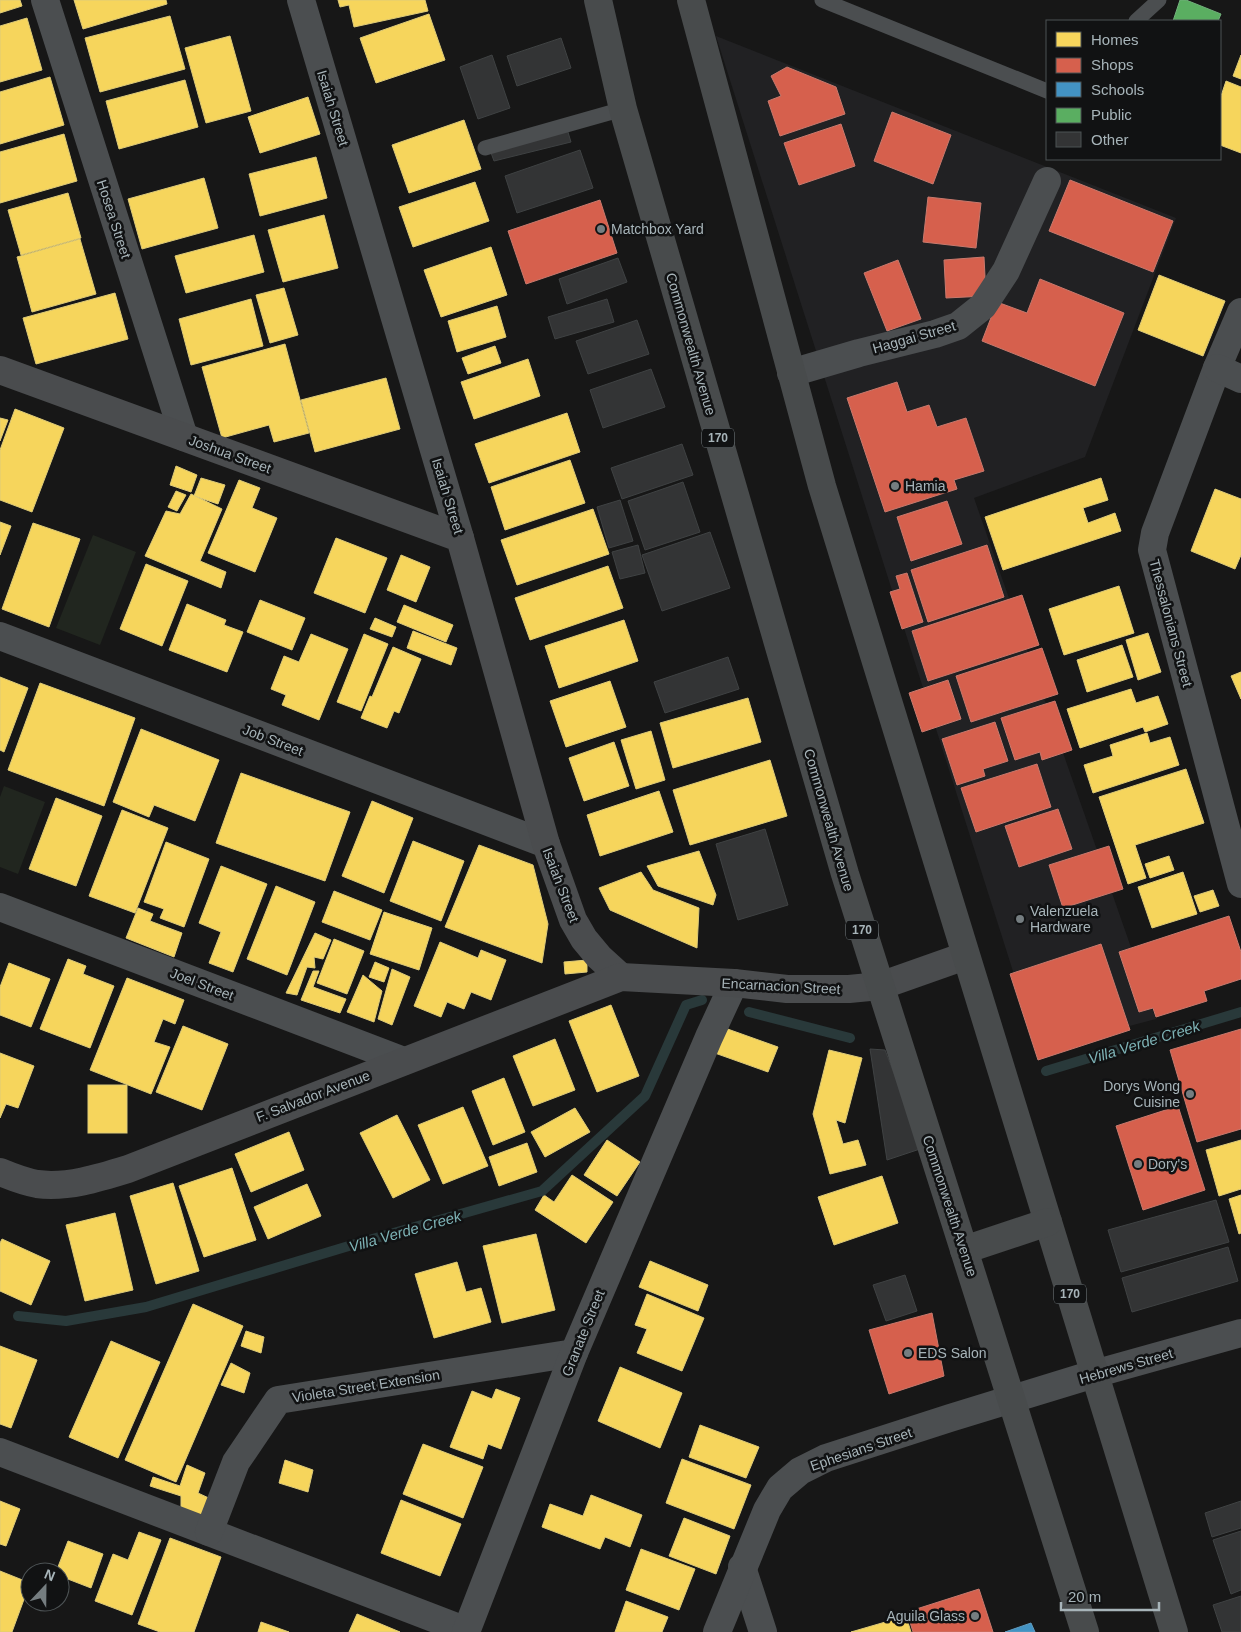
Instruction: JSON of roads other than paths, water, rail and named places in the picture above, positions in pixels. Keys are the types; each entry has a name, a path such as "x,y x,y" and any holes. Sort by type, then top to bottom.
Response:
{"main road":[{"name":"Commonwealth Avenue","path":"598,0 623,109 845,874 1085,1632"},
{"name":"170","path":"691,0 822,486 1174,1632"},
{"path":"964,1250 1048,1222"}],"street":[{"name":"Hosea Street","path":"44,0 184,437"},
{"name":"Isaiah Street","path":"301,0 460,538 546,844 573,920 584,939 622,977"},
{"name":"Haggai Street","path":"790,373 935,334 958,326 984,306 1006,271 1046,181"},
{"name":"Thessalonians Street","path":"1241,312 1216,368 1156,533 1152,550 1241,884"},
{"path":"1216,368 1241,379"},
{"name":"Joshua Street","path":"0,370 460,538"},
{"name":"Job Street","path":"0,636 546,844"},
{"name":"Joel Street","path":"0,907 404,1061"},
{"name":"Encarnacion Street","path":"622,977 734,983 787,989 849,989 880,986 966,956"},
{"name":"F. Salvador Avenue","path":"0,1172 36,1184 59,1184 92,1180 137,1166 622,977"},
{"name":"Granate Street","path":"467,1632 574,1353 734,983"},
{"name":"Hebrews Street","path":"1011,1400 1094,1374 1241,1333"},
{"name":"Violeta Street Extension","path":"209,1532 236,1462 278,1400 574,1353"},
{"name":"Ephesians Street","path":"717,1632 767,1510 780,1488 800,1470 826,1458 1011,1400"},
{"path":"0,1452 467,1632"},
{"path":"742,1568 763,1632"}],"lane":[{"path":"822,0 853,6 1046,91"},
{"path":"1137,20 1159,0"},
{"path":"485,148 623,109"}],"waterway":[{"name":"Villa Verde Creek","path":"18,1316 66,1321 146,1307 362,1242 542,1191 645,1096 686,1005 702,1000"},
{"name":"Villa Verde Creek","path":"749,1012 850,1038"},
{"name":"Villa Verde Creek","path":"1046,1071 1241,1012"}],"place":[{"name":"Matchbox Yard","path":"601,229"},
{"name":"Hamia","path":"895,486"},
{"name":"Valenzuela Hardware","path":"1020,919"},
{"name":"Dorys Wong Cuisine","path":"1190,1094"},
{"name":"Dory's","path":"1138,1164"},
{"name":"EDS Salon","path":"908,1353"},
{"name":"Aguila Glass","path":"975,1616"}]}
